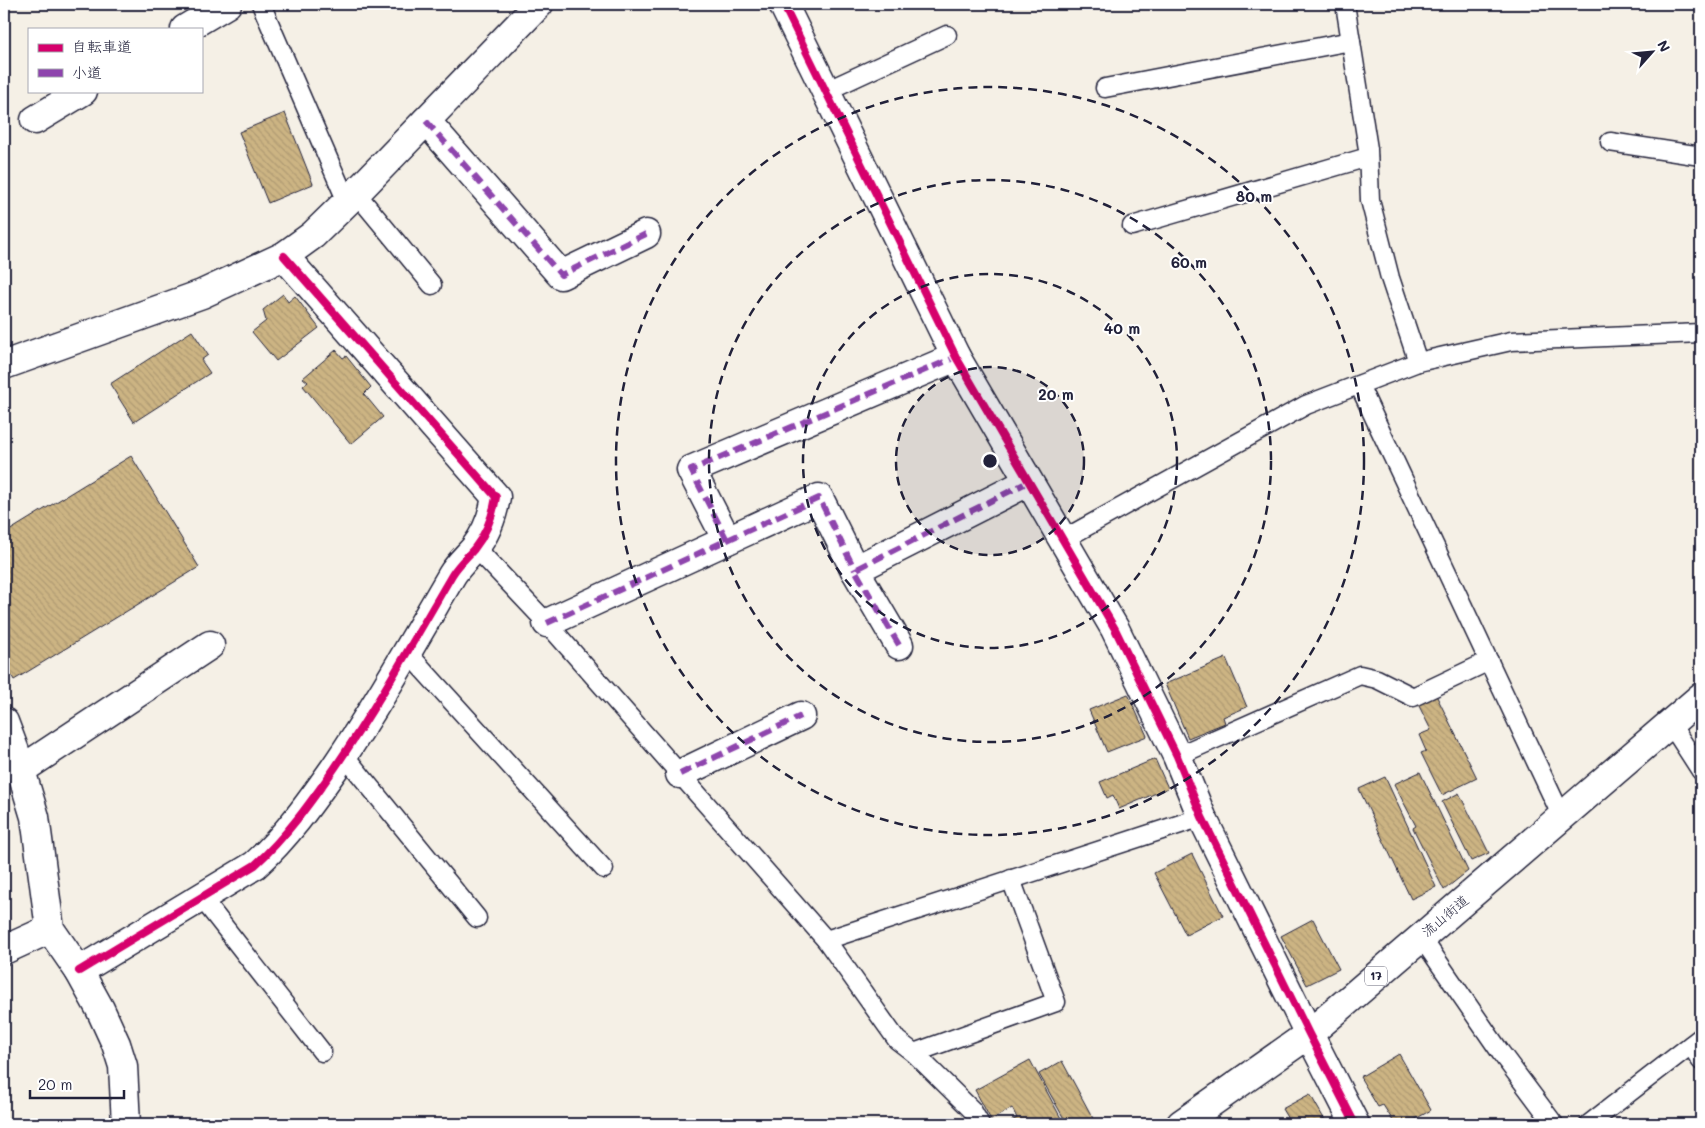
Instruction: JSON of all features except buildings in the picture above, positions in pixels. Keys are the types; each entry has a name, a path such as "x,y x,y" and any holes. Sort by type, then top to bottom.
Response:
{"street":[{"path":"188,28 227,4"},
{"path":"4,365 202,294 284,256 313,235 539,4"},
{"path":"783,4 956,357 1115,629 1177,756 1202,816 1355,1124"},
{"path":"35,120 81,92"},
{"path":"426,121 561,275 646,234"},
{"path":"79,971 255,865 269,852 310,804 344,755 455,569 475,547 493,516 496,497 284,256"},
{"path":"727,540 691,470 956,357"},
{"path":"855,570 1028,482"},
{"path":"547,623 819,498 855,570 899,645"},
{"path":"21,770 210,645"},
{"name":"流山街道","path":"1181,1124 1309,1034 1701,697"},
{"path":"680,774 801,716"},
{"path":"4,722 35,817 50,929 79,971 100,1009 116,1044 123,1066 126,1124"},
{"path":"4,950 50,929"}],"lane":[{"path":"261,4 351,197 432,285"},
{"path":"1345,4 1368,157 1370,200 1390,278 1418,362"},
{"path":"826,91 947,35"},
{"path":"1105,88 1351,41"},
{"path":"1610,142 1701,156"},
{"path":"1132,226 1368,157"},
{"path":"1062,540 1306,404 1418,362 1511,341 1701,338"},
{"path":"1359,385 1562,817"},
{"path":"475,547 547,623 826,940 898,1040 914,1053 972,1110 980,1124"},
{"path":"406,652 604,869"},
{"path":"1177,756 1360,675 1378,679 1413,697 1488,661"},
{"path":"1670,723 1701,771"},
{"path":"344,755 477,918"},
{"path":"826,940 1202,816"},
{"path":"914,1053 1056,1002 1011,878"},
{"path":"201,897 322,1052"},
{"path":"1421,937 1501,1053 1554,1124"},
{"path":"1589,1124 1696,1041 1701,1061"}],"marked path":[{"path":"426,121 561,275 646,234"},
{"path":"727,540 691,470 956,357"},
{"path":"899,645 855,570 1028,482"},
{"path":"547,623 819,498 855,570"},
{"path":"680,774 801,716"}],"cycle path":[{"path":"783,4 956,357 1115,629 1177,756 1202,817 1355,1124"},
{"path":"79,971 255,865 277,843 307,807 350,745 395,673 452,575 482,537 493,511 496,497 284,256"}]}
